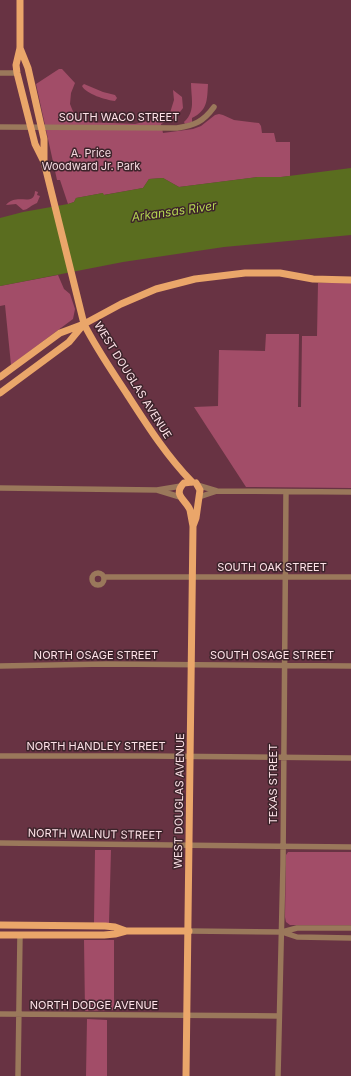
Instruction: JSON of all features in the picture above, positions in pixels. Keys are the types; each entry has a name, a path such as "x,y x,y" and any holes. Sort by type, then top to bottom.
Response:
{"main road":[{"name":"WEST DOUGLAS AVENUE","path":"20,0 20,48 16,65 17,73 34,144 44,162"},
{"name":"WEST DOUGLAS AVENUE","path":"20,48 28,68 44,139 44,162 84,324 93,342 158,442 177,466 195,483 200,490 196,518 193,526"},
{"path":"0,377 60,334 84,324 140,295 156,289 195,279 263,272 280,273 324,280 351,280"},
{"path":"0,393 69,342 84,324"},
{"name":"WEST DOUGLAS AVENUE","path":"177,466 181,485 179,494 190,512 193,526 194,577 186,1076"},
{"path":"181,485 188,482 195,483"},
{"path":"182,499 191,502 198,497"},
{"path":"0,925 104,926 116,927 126,931"},
{"path":"0,935 104,935 126,931 188,931"}],"street":[{"path":"0,73 17,73"},
{"name":"SOUTH WACO STREET","path":"0,127 176,128 194,125 200,122 214,107"},
{"path":"195,483 217,491"},
{"path":"0,488 157,490 181,485"},
{"path":"157,490 182,499"},
{"path":"198,497 217,491 351,492"},
{"name":"TEXAS STREET","path":"278,1076 282,932 286,492"},
{"name":"SOUTH OAK STREET","path":"104,577 351,577"},
{"name":"NORTH OSAGE STREET","path":"0,666 106,664 192,665"},
{"name":"SOUTH OSAGE STREET","path":"192,665 351,666"},
{"name":"NORTH HANDLEY STREET","path":"0,756 351,758"},
{"name":"NORTH WALNUT STREET","path":"0,843 351,847"},
{"path":"188,931 282,932 297,928 351,928"},
{"path":"282,932 297,937 351,938"},
{"path":"18,1076 20,935"},
{"name":"NORTH DODGE AVENUE","path":"0,1014 280,1016"}],"green space":[{"name":"A. Price Woodward Jr. Park","path":"59,69 62,69 75,83 71,93 70,104 74,114 86,122 135,124 169,116 174,100 173,90 182,97 183,108 176,117 161,124 163,133 193,129 201,126 215,115 219,114 234,120 259,123 262,133 274,133 276,142 290,142 290,176 257,177 179,187 163,178 149,179 143,188 76,198 74,202 68,204 60,180 57,180 36,84"},
{"path":"191,83 208,84 207,100 201,112 192,118 192,122 185,124 184,122 188,118 191,109"},
{"path":"84,84 115,95 117,98 115,101 97,96 84,89 82,86"},
{"path":"35,191 38,192 37,195 40,196 37,203 26,209 23,210 16,204 6,205 10,201 32,199"},
{"path":"58,275 64,289 70,294 75,309 73,319 11,365 5,305 0,306 0,286"},
{"path":"318,283 351,283 351,488 246,487 194,407 218,406 219,350 265,351 266,334 299,334 298,407 301,407 302,336 317,336"},
{"path":"95,850 111,850 109,923 94,923"},
{"path":"288,852 351,852 351,925 290,925 286,922 286,855"},
{"path":"84,940 114,940 114,1010 85,1011"},
{"path":"87,1019 107,1020 107,1076 86,1076"}],"water":[{"name":"Arkansas River","path":"351,168 351,235 224,247 123,262 0,286 0,218 23,212 68,204 74,202 76,198 143,188 149,179 163,178 179,187 257,177 281,177"}]}
